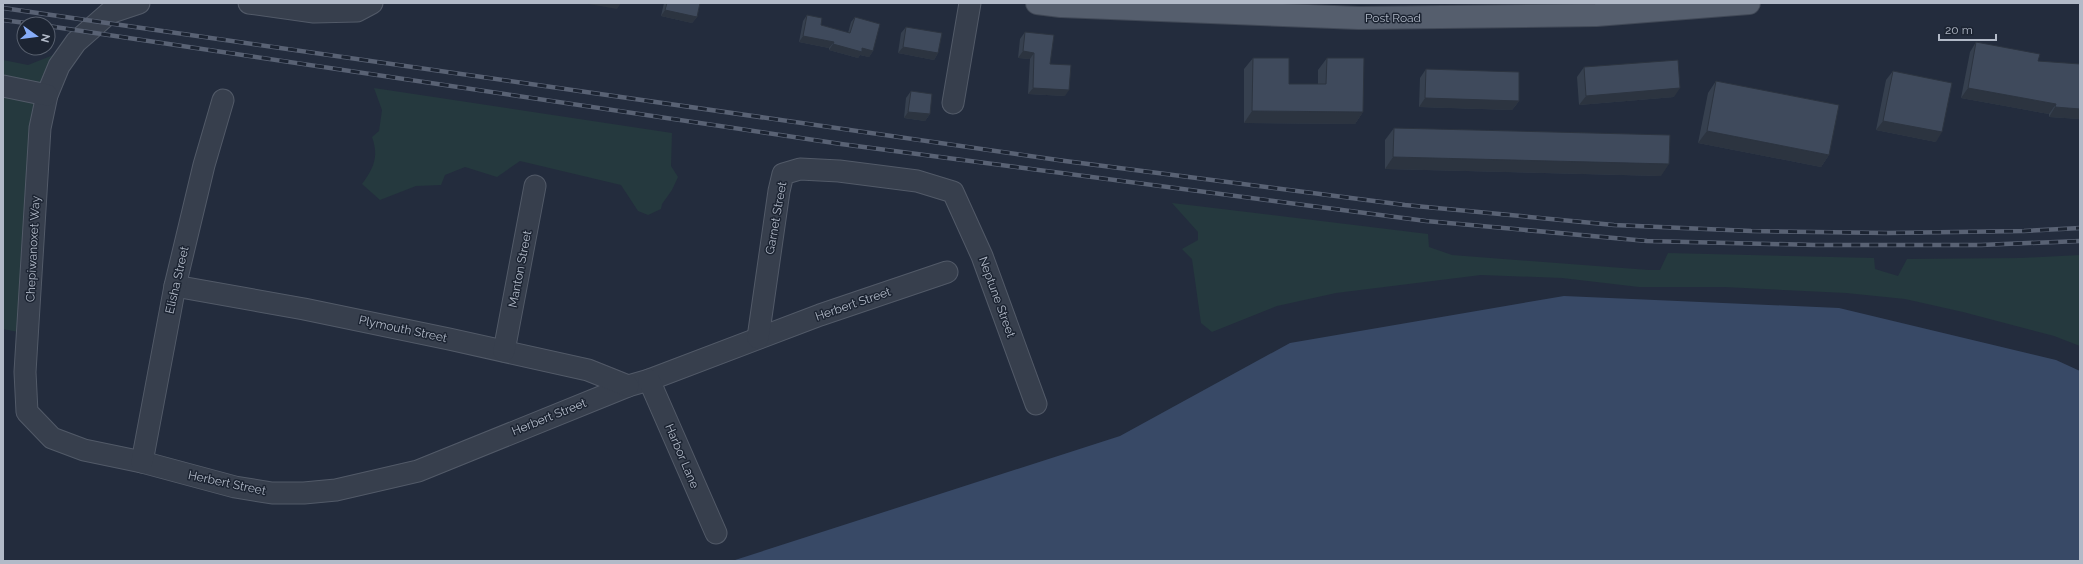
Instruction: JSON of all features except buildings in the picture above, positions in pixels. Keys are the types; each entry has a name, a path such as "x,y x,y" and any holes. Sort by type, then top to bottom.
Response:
{"main road":[{"name":"Post Road","path":"1037,3 1061,6 1366,18 1596,16 1748,3"}],"street":[{"name":"Chepiwanoxet Way","path":"140,3 109,13 76,42 59,66 47,95 40,128 25,372 27,412 52,438 84,450 142,462"},
{"path":"249,3 314,12 357,11 372,3"},
{"path":"953,103 970,3"},
{"path":"3,86 47,95"},
{"name":"Elisha Street","path":"142,462 175,286 222,100"},
{"name":"Garnet Street","path":"758,338 779,191 783,174 800,169 838,171 917,181 953,192"},
{"name":"Manton Street","path":"504,351 535,186"},
{"name":"Neptune Street","path":"953,192 982,256 1036,404"},
{"name":"Herbert Street","path":"142,462 235,487 279,493 304,493 336,490 418,471 628,386 649,380 758,338 947,272"},
{"name":"Plymouth Street","path":"175,286 304,309 504,351 588,370 628,386"},
{"name":"Harbor Lane","path":"649,380 716,533"}],"green space":[{"path":"66,50 50,75 23,333 3,329 3,60 28,65 51,56 56,56 56,54"},
{"path":"374,88 672,133 671,166 678,177 672,190 662,204 661,209 648,215 638,211 621,185 520,161 497,177 465,167 445,175 441,185 416,186 380,200 362,184 370,173 374,162 375,150 372,137 379,131 382,110"},
{"path":"1172,203 1428,234 1429,247 1452,255 1649,270 1660,270 1668,253 1874,258 1875,269 1898,276 1907,259 2021,258 2080,255 2080,346 2054,336 1963,312 1905,299 1846,293 1724,287 1639,287 1562,278 1481,275 1336,293 1277,306 1212,332 1201,323 1192,259 1182,249 1198,240 1198,232"}],"water":[{"path":"1564,296 1839,308 2056,360 2080,371 2080,561 732,561 1120,436 1290,343"}],"railway":[{"path":"3,8 1065,161 1405,205 1614,225 1751,231 1887,233 2024,231 2080,228"},
{"path":"3,20 16,22"},
{"path":"56,27 841,144 1426,221 1647,241 1815,245 1981,245 2080,241"}]}
